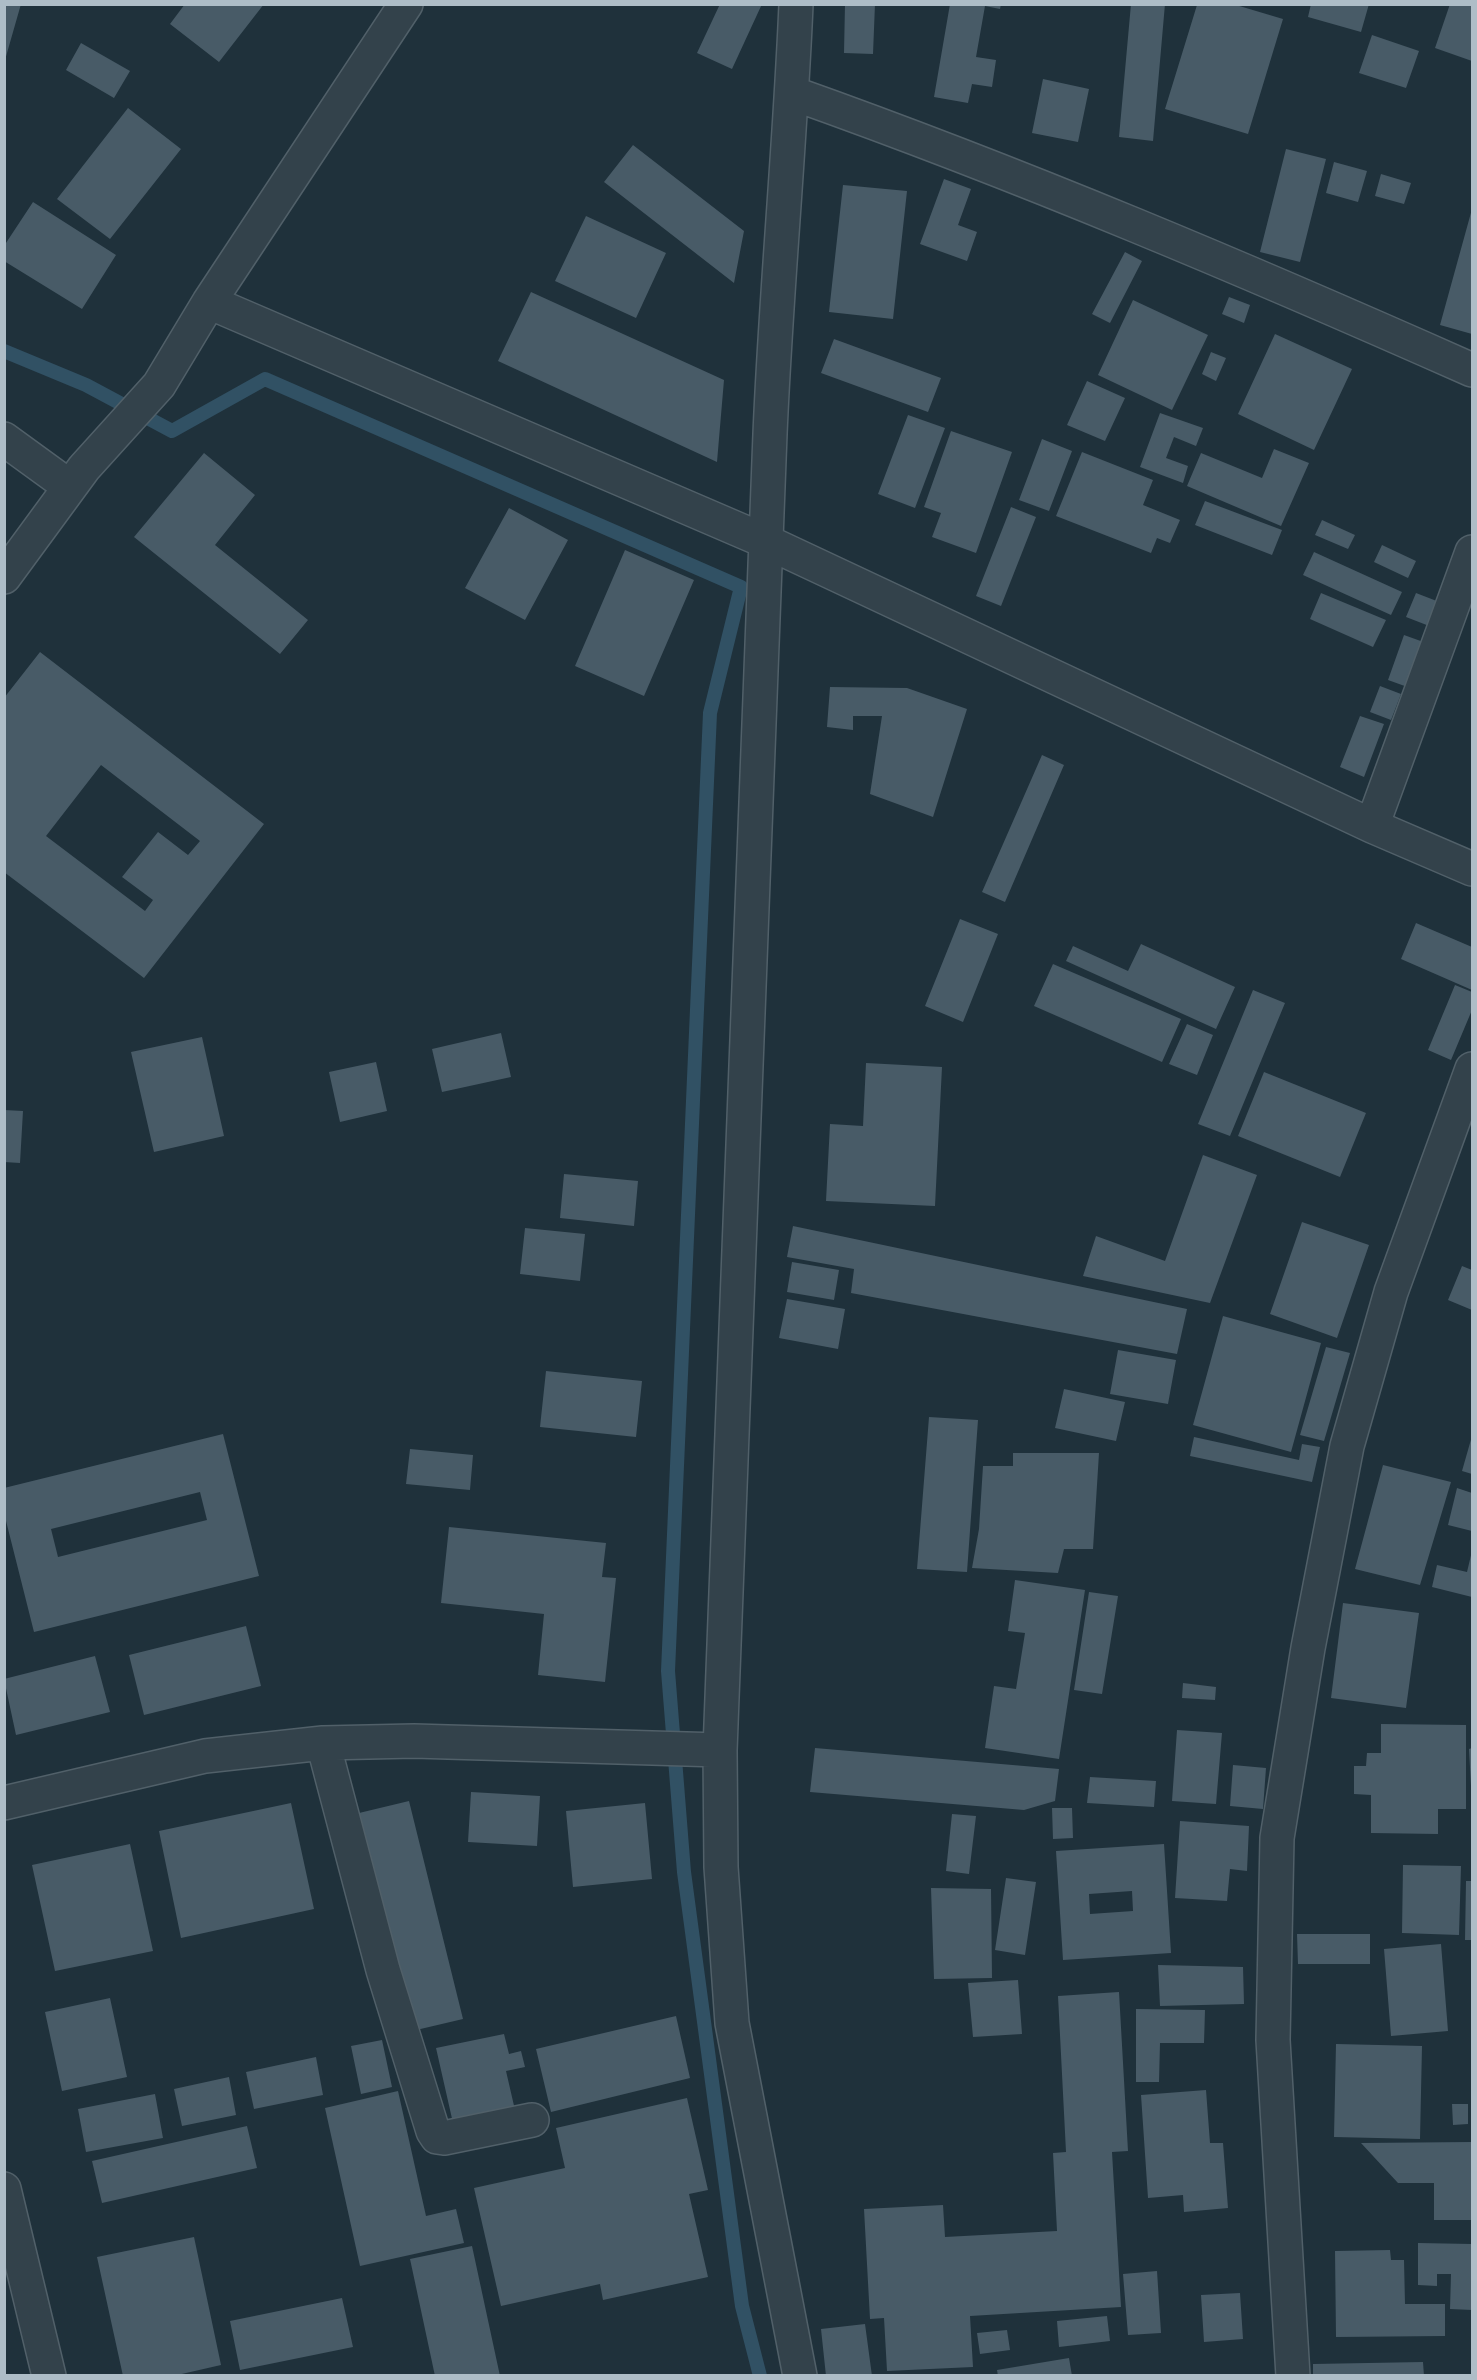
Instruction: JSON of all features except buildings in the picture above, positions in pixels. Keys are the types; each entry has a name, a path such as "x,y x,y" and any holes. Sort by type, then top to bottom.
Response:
{"street":[{"path":"4,577 77,477 159,386 209,302 406,4"},
{"path":"796,4 774,344 765,541 744,1038 720,1749 721,1867 732,2023 800,2376"},
{"path":"792,93 964,155 1167,238 1473,370"},
{"path":"209,302 765,541 1372,826 1473,869"},
{"path":"4,439 77,477"},
{"path":"1372,826 1473,552"},
{"path":"1293,2376 1273,2040 1276,1838 1308,1648 1347,1446 1391,1292 1473,1069"},
{"path":"4,1803 205,1756 323,1743 425,1741 720,1749"},
{"path":"323,1743 383,1970 433,2131 437,2137 444,2138 532,2120"},
{"path":"4,2188 50,2376"}],"waterway":[{"path":"4,351 86,385 172,431 265,379 741,587 710,713 668,1671 684,1872 742,2306 760,2376"}]}
